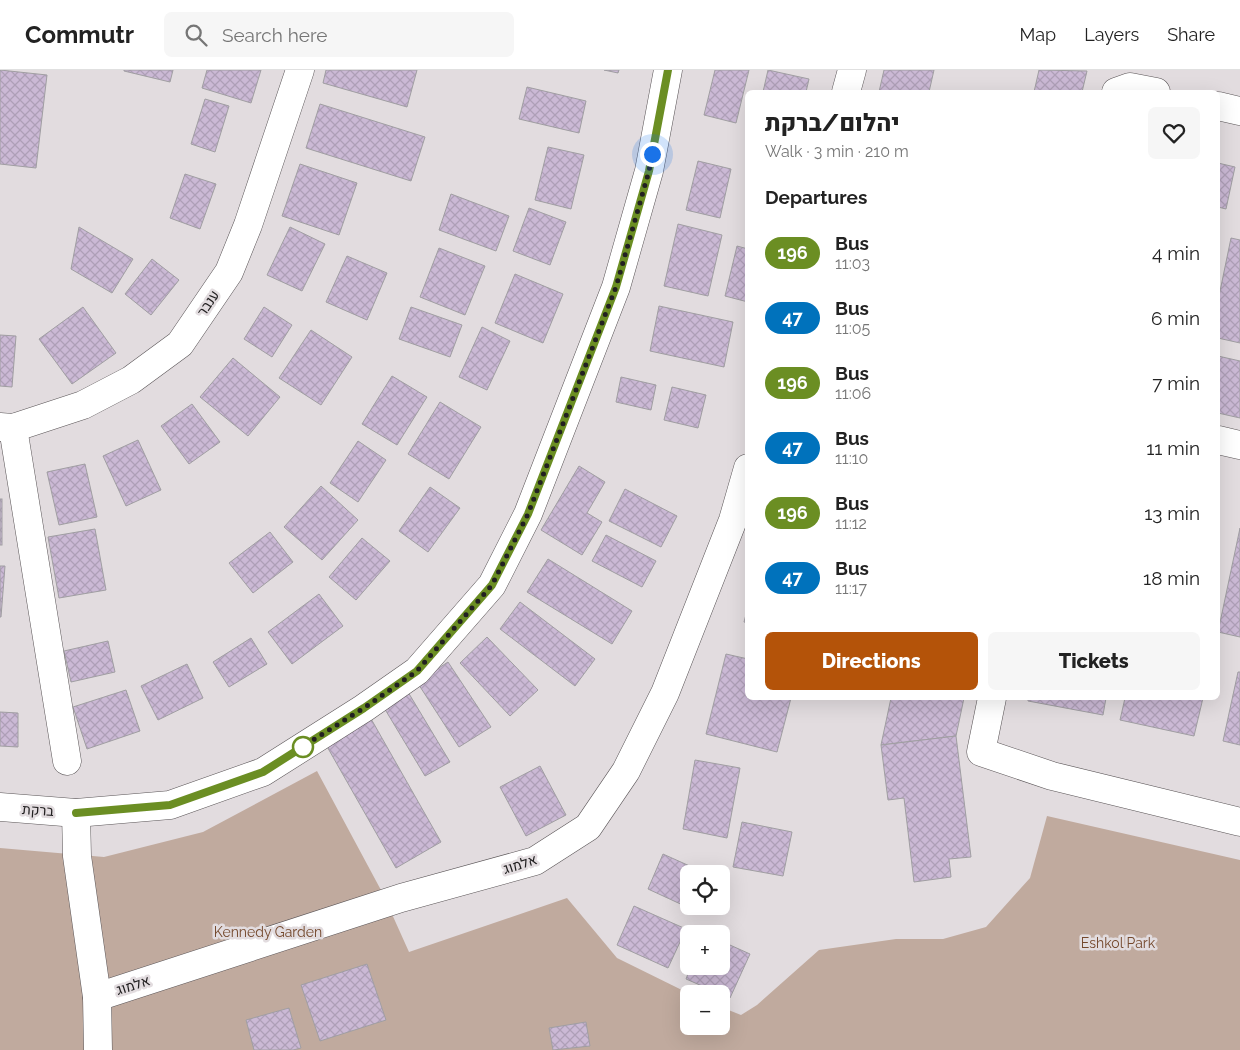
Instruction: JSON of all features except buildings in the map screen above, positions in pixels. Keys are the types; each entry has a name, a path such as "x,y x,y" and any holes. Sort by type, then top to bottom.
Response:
{"street":[{"name":"ענבר","path":"6,428 83,405 131,380 180,344 229,272 248,225 300,70"},
{"name":"ברקת","path":"0,807 76,813 170,805 263,772 364,708 417,671 492,585 528,514 616,287 649,171 668,70"},
{"path":"847,90 852,70"},
{"path":"1122,90 1130,87 1146,90"},
{"path":"1220,106 1240,111"},
{"path":"6,428 67,761"},
{"path":"1220,440 1240,445"},
{"name":"אלמוג","path":"97,997 401,898 535,861 588,827 626,771 665,693 733,520 745,478"},
{"path":"992,700 981,752 1052,776 1240,822"},
{"path":"76,813 77,856 97,997 98,1050"}],"green space":[{"name":"Kennedy Garden","path":"317,771 382,892 409,952 567,898 617,958 680,989 680,1035 730,1035 730,1011 741,1015 757,1005 819,950 896,939 943,939 986,927 1030,878 1047,816 1240,860 1240,1050 0,1050 0,848 104,857 203,832"}],"bus line":[{"name":"196","path":"76,813 170,805 263,772 364,708 417,671 492,585 528,514 616,287 649,171 668,70"}],"route":[{"path":"303,747 297,750 364,708 417,671 492,585 528,514 616,287 649,171 652,154"}],"park label":[{"name":"Eshkol Park","path":"1118,943"}]}
